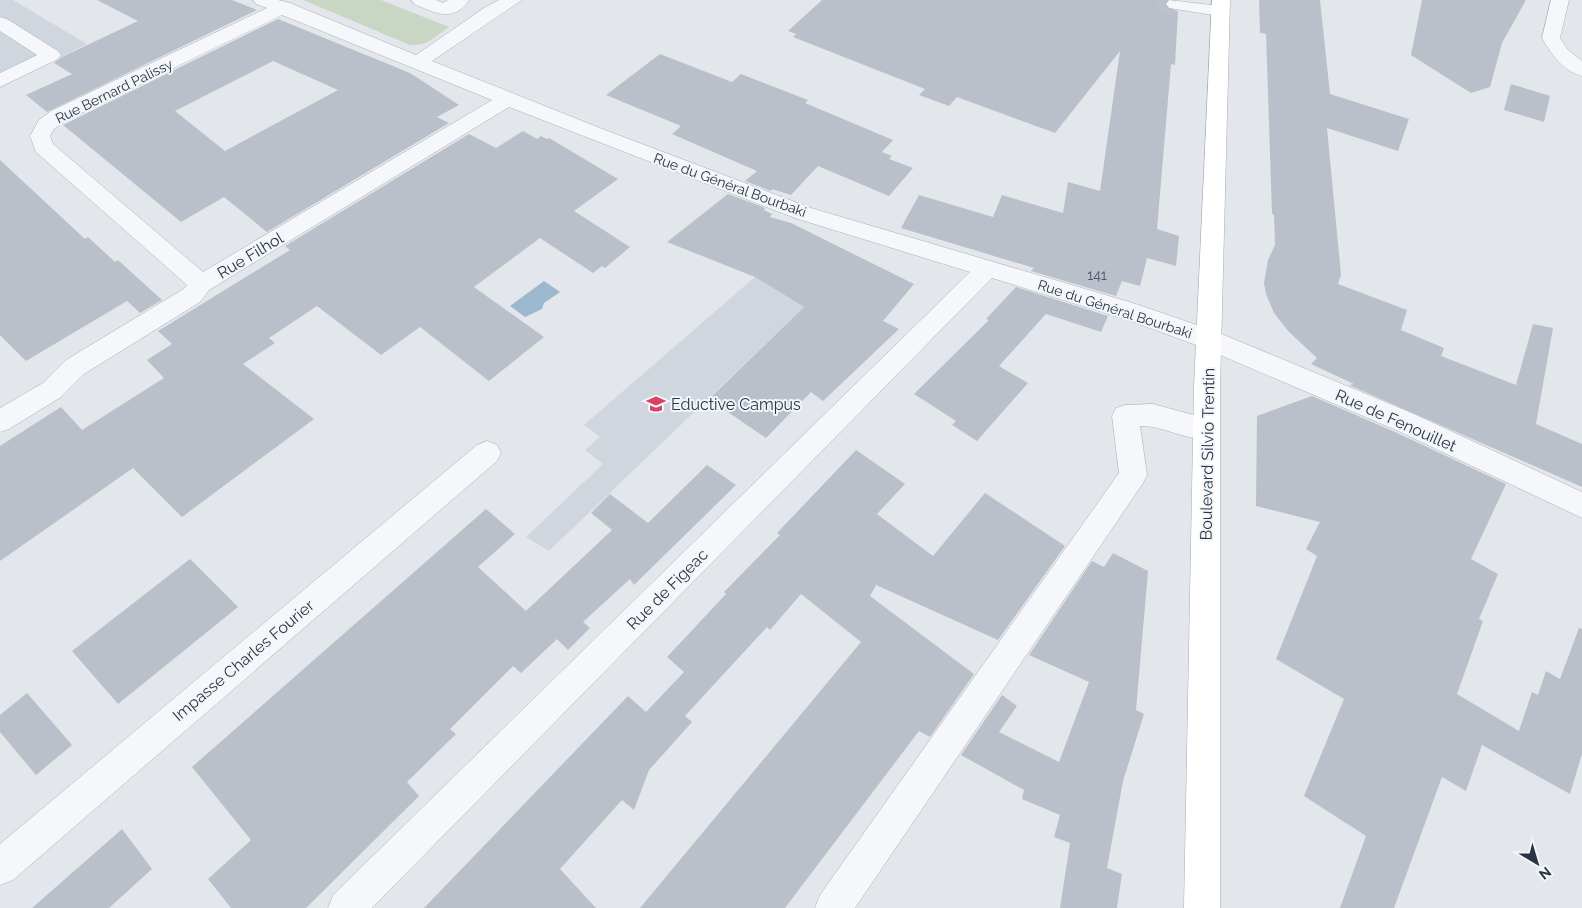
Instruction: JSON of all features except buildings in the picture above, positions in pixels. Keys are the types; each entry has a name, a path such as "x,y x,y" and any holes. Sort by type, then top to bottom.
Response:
{"main road":[{"name":"Boulevard Silvio Trentin","path":"1202,908 1206,429 1219,3"}],"street":[{"name":"Rue du Général Bourbaki","path":"262,0 284,7 508,99 803,213 1136,313 1208,339"},
{"path":"420,0 445,10 460,0"},
{"path":"419,62 490,12 513,0"},
{"path":"1560,0 1552,38 1561,54 1582,70"},
{"path":"1175,4 1219,3"},
{"name":"Rue Bernard Palissy","path":"201,284 43,147 40,136 46,125 58,116 284,7"},
{"path":"0,23 51,55 0,81"},
{"name":"Rue Filhol","path":"0,421 52,390 76,367 191,296 201,284 508,99"},
{"name":"Rue de Figeac","path":"346,908 987,269"},
{"name":"Rue de Fenouillet","path":"1208,339 1405,422 1582,506"},
{"path":"833,908 1133,475 1125,416 1153,415 1206,429"},
{"name":"Impasse Charles Fourier","path":"0,867 487,453"}],"shaded area":[{"path":"0,0 13,0 87,44 0,88"},
{"name":"Eductive Campus","path":"755,277 804,307 549,551 526,537 603,464 585,450 600,437 584,425"}],"green space":[{"path":"303,0 381,0 449,27 426,42 410,45"}],"water":[{"path":"544,281 560,292 544,303 542,309 525,317 510,306"}],"tunnel":[{"path":"1160,0 1175,4"}],"place":[{"name":"Eductive Campus","path":"656,404"}]}
